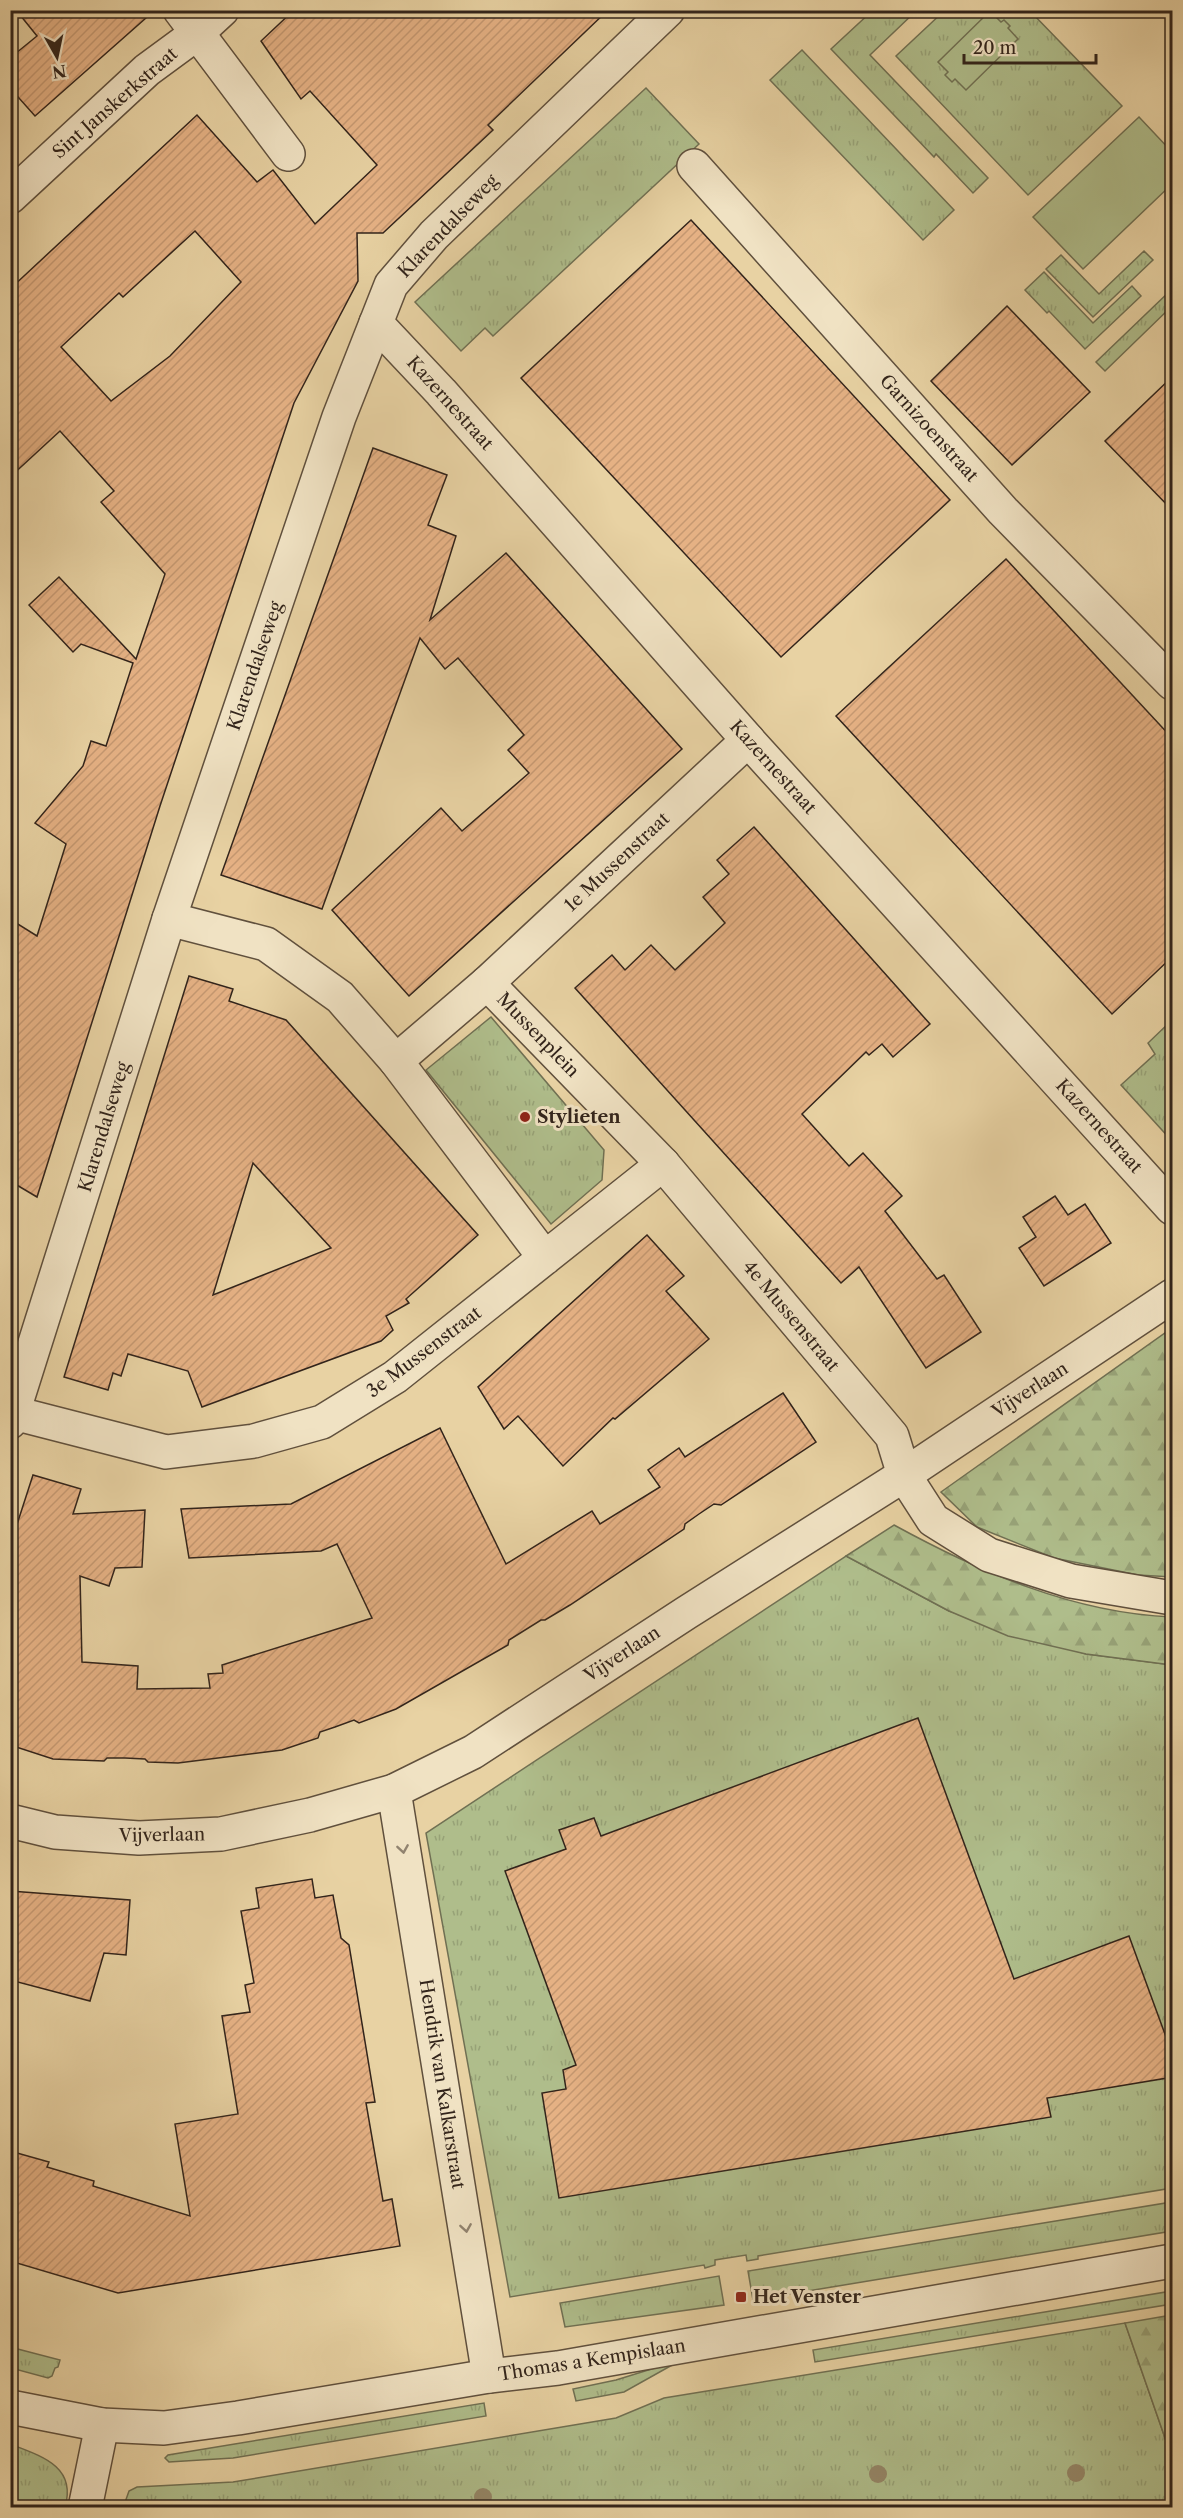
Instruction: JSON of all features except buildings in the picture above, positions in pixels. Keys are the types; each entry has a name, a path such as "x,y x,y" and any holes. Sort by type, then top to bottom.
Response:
{"street":[{"name":"Sint Janskerkstraat","path":"10,197 147,70 188,22 222,10"},
{"name":"Klarendalseweg","path":"12,1418 169,919 339,417 391,285 434,235 668,10"},
{"path":"188,22 288,154"},
{"name":"Garnizoenstraat","path":"694,166 1003,511 1173,683"},
{"name":"Kazernestraat","path":"376,323 441,392 748,740 1173,1208"},
{"name":"1e Mussenstraat","path":"487,983 748,740"},
{"path":"169,919 266,944 340,997 396,1060 545,1258 663,1164"},
{"name":"Mussenplein","path":"396,1060 487,983 663,1164"},
{"name":"4e Mussenstraat","path":"663,1164 892,1436 904,1475 933,1520 989,1555 1071,1581 1173,1598"},
{"name":"3e Mussenstraat","path":"12,1418 166,1452 254,1441 322,1422 395,1377 545,1258"},
{"name":"Vijverlaan","path":"10,1821 55,1832 139,1838 221,1834 310,1815 394,1791 473,1752 696,1606 904,1475 1173,1296"},
{"name":"Hendrik van Kalkarstraat","path":"394,1791 489,2376"},
{"name":"Thomas a Kempislaan","path":"10,2407 102,2425 164,2427 217,2421 489,2376 558,2368 1173,2261"},
{"path":"85,2508 102,2425"}],"green space":[{"path":"872,11 916,11 870,55 988,178 973,193 936,154 934,157 831,49"},
{"path":"944,11 1030,11 1122,106 1028,195 896,56"},
{"path":"990,11 1001,22 1004,20 1010,26 1008,28 1018,39 966,90 955,79 952,82 945,75 948,72 938,62"},
{"path":"802,50 954,210 923,240 770,80"},
{"path":"646,88 699,144 493,336 485,328 461,351 415,302"},
{"path":"1139,117 1172,152 1172,184 1083,269 1033,217"},
{"path":"1144,251 1153,260 1093,317 1046,269 1061,255 1099,294"},
{"path":"1044,272 1093,323 1132,286 1141,296 1085,349 1049,311 1047,313 1025,290"},
{"path":"1172,289 1172,306 1105,371 1096,362"},
{"path":"491,1017 604,1150 602,1180 551,1224 426,1070"},
{"path":"1172,1020 1172,1141 1121,1085 1155,1054 1148,1043"},
{"path":"1172,1328 1172,1577 1138,1575 1054,1558 977,1527 941,1492"},
{"path":"894,1525 994,1574 1063,1599 1135,1614 1172,1617 1172,1665 1086,1654 1008,1636 949,1611 846,1556"},
{"path":"846,1556 949,1611 1086,1654 1172,1665 1172,2188 758,2256 758,2259 747,2261 746,2255 715,2260 715,2265 705,2268 704,2265 510,2297 426,1833"},
{"path":"1172,2202 1172,2231 753,2300 748,2271"},
{"path":"719,2276 724,2305 565,2327 560,2303"},
{"path":"1172,2291 1172,2304 815,2362 813,2350"},
{"path":"1172,2315 1172,2458 1125,2323"},
{"path":"1125,2323 1172,2458 1172,2508 123,2508 129,2491 137,2487 233,2482 616,2418 664,2398"},
{"path":"10,2347 60,2360 58,2367 48,2378 11,2368"},
{"path":"674,2362 624,2392 576,2401 573,2389 616,2380"},
{"path":"484,2403 486,2416 233,2458 169,2462 165,2458 168,2455"},
{"path":"10,2444 44,2458 61,2472 66,2482 65,2507 11,2507"}],"place":[{"name":"Stylieten","path":"525,1117"},
{"name":"Het Venster","path":"741,2297"}]}
